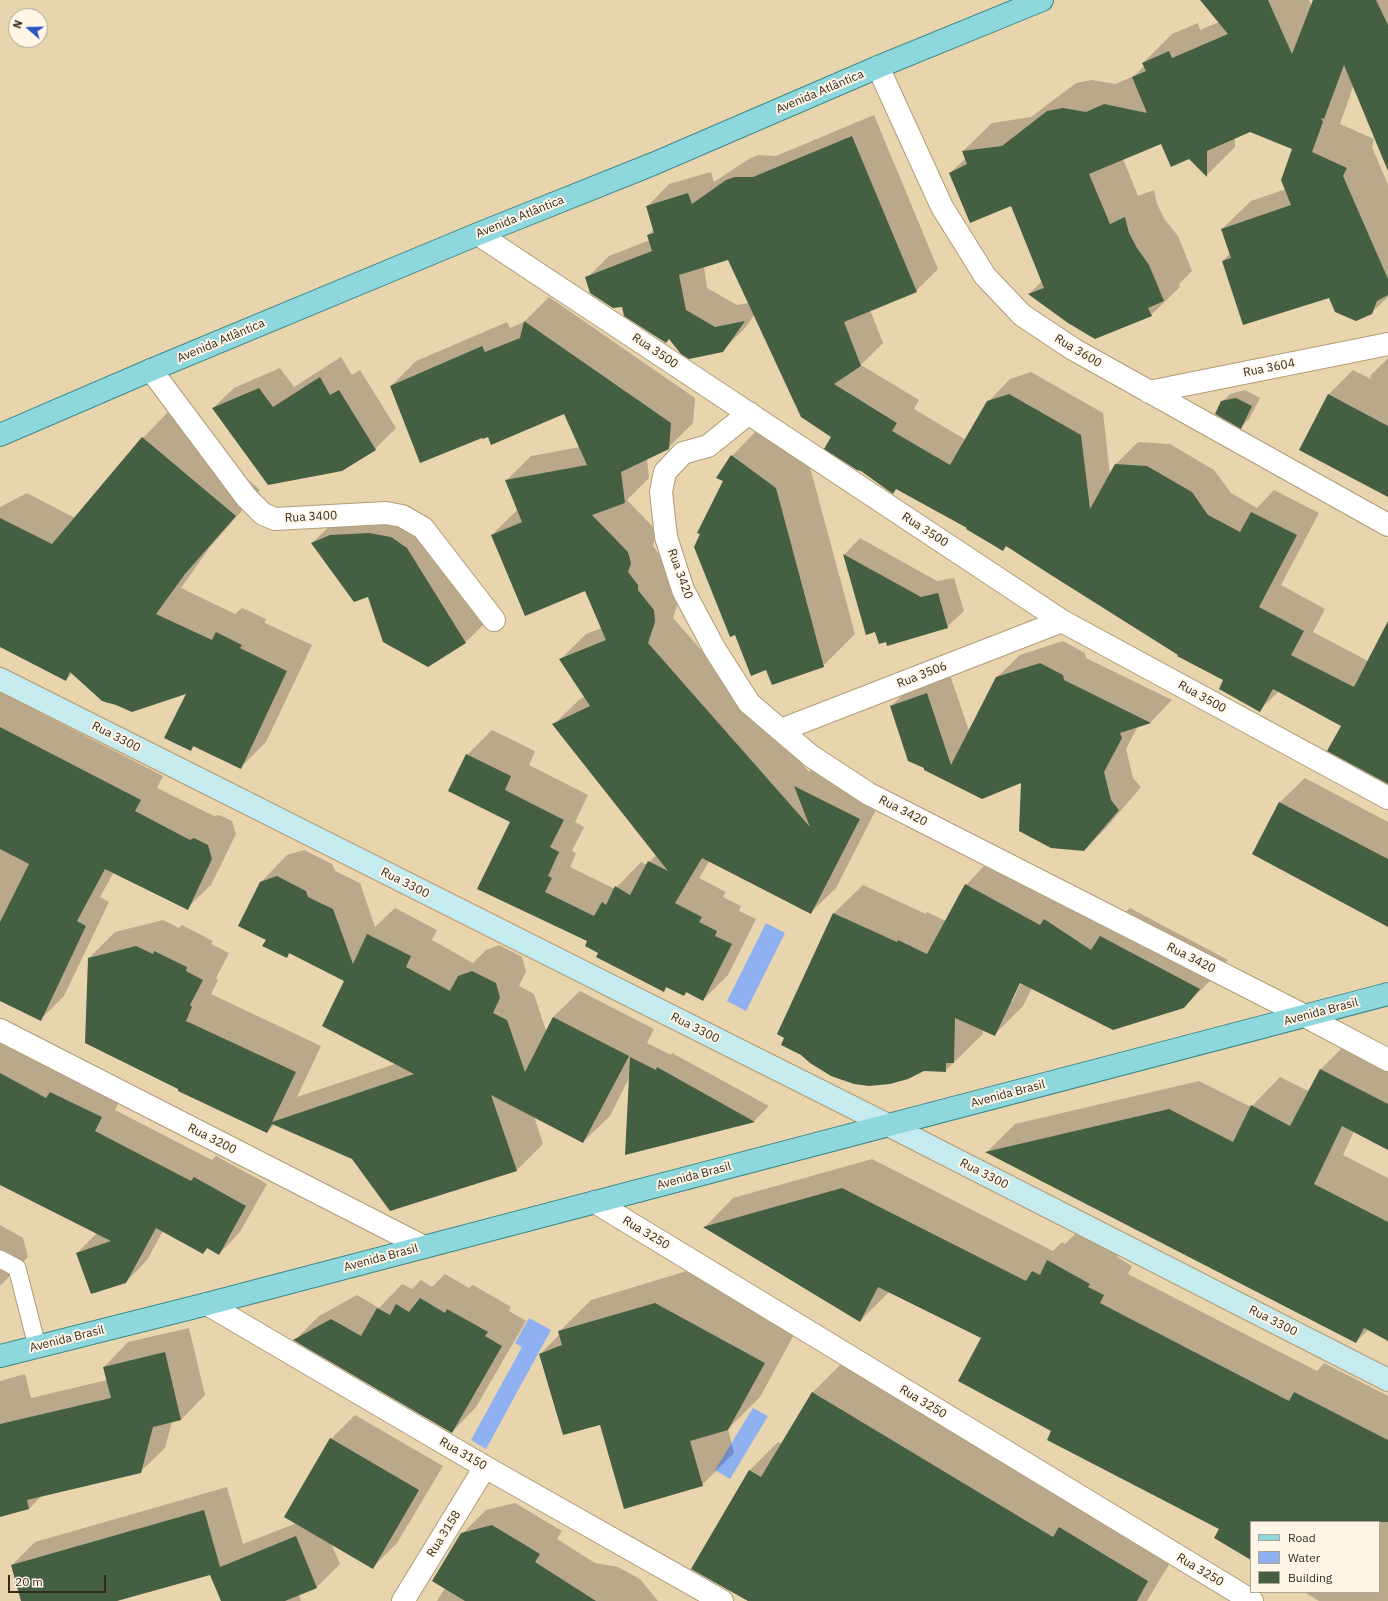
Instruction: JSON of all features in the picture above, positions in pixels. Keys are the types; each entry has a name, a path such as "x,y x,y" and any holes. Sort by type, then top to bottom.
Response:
{"main road":[{"name":"Avenida Atlântica","path":"0,435 151,370 478,234 653,164 878,67 1042,0"},
{"name":"Avenida Brasil","path":"0,1356 207,1304 1388,994"}],"street":[{"name":"Rua 3600","path":"878,67 942,206 985,276 1022,315 1073,349 1388,525"},
{"name":"Rua 3500","path":"478,234 1062,621 1388,798"},
{"name":"Rua 3604","path":"1149,392 1388,344"},
{"name":"Rua 3400","path":"151,370 246,496 263,514 276,519 386,513 402,516 423,528 494,620"},
{"name":"Rua 3420","path":"749,413 708,446 683,453 665,472 661,492 666,537 683,590 714,648 749,703 811,756 869,794 1305,1016 1388,1060"},
{"name":"Rua 3506","path":"781,730 1062,621"},
{"name":"Rua 3300","path":"0,679 888,1125 1388,1380"},
{"name":"Rua 3200","path":"0,1030 424,1247"},
{"name":"Rua 3250","path":"595,1202 1252,1601"},
{"name":"Rua 3150","path":"207,1304 485,1467 722,1601"},
{"name":"Rua 3158","path":"403,1601 485,1467"}],"lane":[{"path":"0,1258 17,1268 37,1346"}],"water":[{"path":"766,923 785,933 746,1011 727,1001"},
{"path":"529,1318 551,1330 486,1449 471,1440 522,1347 515,1343"},
{"path":"753,1408 768,1416 730,1479 715,1470"}],"building":[{"path":"1200,0 1268,0 1292,54 1313,0 1376,0 1388,25 1388,171 1344,65 1324,119 1321,118 1323,122 1312,152 1347,168 1343,176 1388,279 1388,295 1377,301 1372,314 1356,321 1335,312 1329,298 1243,325 1222,261 1231,258 1221,229 1291,205 1281,180 1292,149 1250,132 1207,151 1207,177 1189,159 1171,167 1161,144 1089,174 1110,224 1125,217 1129,233 1149,265 1164,301 1148,308 1152,316 1095,339 1068,323 1028,294 1044,288 1011,206 970,223 949,173 967,164 962,151 1002,146 1047,111 1063,108 1086,112 1104,104 1147,113 1132,77 1146,71 1142,63 1169,51 1172,58 1228,34"},
{"path":"852,136 917,292 844,322 861,366 834,384 897,423 892,431 950,465 987,401 1009,394 1081,435 1090,509 1115,464 1147,466 1192,492 1208,515 1240,532 1251,512 1297,535 1259,607 1304,631 1291,655 1354,687 1388,621 1388,784 1327,751 1341,726 1273,689 1260,712 1219,689 1223,680 1177,656 1178,655 1006,546 1003,551 966,529 967,528 896,489 893,494 861,471 824,449 831,437 801,417 728,260 679,275 686,310 715,327 745,321 723,352 689,359 681,354 669,339 666,343 624,316 622,307 613,308 590,293 585,277 652,251 647,235 654,233 646,206 688,193 692,204 726,180 735,177 753,177"},
{"path":"524,321 671,423 669,449 621,472 625,503 592,515 628,552 631,563 628,572 638,585 638,590 654,610 655,622 648,643 810,827 794,786 860,819 811,914 702,858 675,903 702,917 699,922 717,931 715,936 732,944 703,1001 686,992 684,996 666,987 664,992 596,957 598,953 585,946 587,941 477,889 510,822 448,791 466,754 511,776 505,790 564,820 550,847 559,852 548,876 552,878 545,892 594,916 602,902 606,905 615,886 630,895 648,861 668,871 552,724 590,706 559,659 606,640 585,591 525,616 491,535 522,522 505,480 587,465 564,414 491,445 488,437 482,438 420,463 390,386 482,346 485,352 520,338"},
{"path":"320,377 330,395 339,390 376,450 342,471 268,485 212,408 259,388 273,407"},
{"path":"1328,394 1388,426 1388,497 1299,450"},
{"path":"1236,398 1252,406 1241,429 1215,414 1221,401"},
{"path":"142,437 236,516 185,574 156,614 212,640 216,632 242,645 240,648 287,671 241,769 193,746 191,751 164,738 186,694 132,712 102,701 70,672 66,681 0,647 0,518 52,544"},
{"path":"731,455 776,488 824,667 772,685 766,670 751,676 735,635 730,637 694,547 700,534 697,533 723,481 716,478"},
{"path":"369,533 391,537 407,548 466,643 428,667 383,642 368,597 354,602 311,543 330,535"},
{"path":"843,554 921,597 938,593 948,628 887,646 886,642 879,644 875,632 866,635"},
{"path":"1040,663 1063,675 1064,680 1151,723 1120,733 1122,738 1104,772 1111,800 1119,810 1084,851 1051,848 1019,831 1021,783 982,799 908,761 890,706 927,693 951,765 996,677"},
{"path":"0,727 141,800 135,811 190,840 194,838 208,845 212,859 188,910 105,869 77,921 86,926 41,1021 0,1001 0,922 29,864 0,849"},
{"path":"1279,802 1388,859 1388,927 1252,854"},
{"path":"277,876 306,891 308,897 333,909 353,964 367,934 411,956 406,967 450,991 458,976 472,971 496,983 500,998 493,1013 507,1020 525,1072 553,1017 629,1056 583,1143 491,1095 517,1171 390,1211 352,1159 272,1124 267,1133 178,1091 178,1089 85,1043 88,958 136,946 153,954 154,951 187,967 186,971 203,980 190,1005 192,1007 186,1021 296,1072 272,1122 414,1074 322,1026 344,981 289,953 287,958 262,946 266,940 238,926 260,882"},
{"path":"965,884 1040,925 1044,919 1091,950 1100,936 1200,989 1184,1008 1113,1030 1020,983 995,1036 955,1018 954,1063 946,1063 946,1072 924,1071 908,1079 890,1084 869,1086 854,1084 831,1076 810,1063 801,1055 781,1045 784,1038 777,1034 833,913 897,942 898,940 927,954"},
{"path":"630,1057 656,1070 657,1067 755,1122 625,1155"},
{"path":"1320,1069 1388,1104 1388,1150 1342,1126 1314,1184 1388,1222 1388,1341 1364,1328 1356,1343 985,1152 1169,1109 1233,1142 1251,1105 1290,1126"},
{"path":"0,1073 46,1098 50,1092 102,1117 95,1131 191,1181 194,1177 246,1206 219,1255 207,1248 203,1254 156,1228 126,1283 91,1294 76,1253 111,1241 0,1185"},
{"path":"842,1188 1026,1281 1032,1271 1040,1275 1047,1260 1090,1284 1088,1287 1104,1295 1100,1303 1289,1401 1294,1392 1388,1440 1388,1522 1250,1521 1250,1559 1214,1538 1219,1529 1047,1440 1051,1431 958,1381 981,1338 878,1287 860,1322 703,1227"},
{"path":"420,1298 445,1313 447,1309 488,1332 485,1336 502,1346 452,1433 293,1340 331,1319 361,1336 377,1308 390,1315 396,1304 409,1312"},
{"path":"655,1303 765,1363 728,1430 690,1441 703,1486 624,1509 600,1425 563,1435 539,1354 562,1345 558,1331"},
{"path":"165,1352 181,1420 153,1427 141,1473 27,1500 29,1509 0,1517 0,1424 111,1398 103,1367"},
{"path":"812,1392 1053,1537 1059,1527 1148,1581 1137,1601 748,1601 691,1569 749,1470 761,1477"},
{"path":"330,1438 419,1490 373,1569 284,1517"},
{"path":"204,1510 220,1567 296,1536 317,1588 285,1601 221,1601 210,1575 117,1601 21,1601 11,1565"},
{"path":"492,1525 540,1554 535,1562 596,1601 465,1601 432,1581 461,1533"}]}
